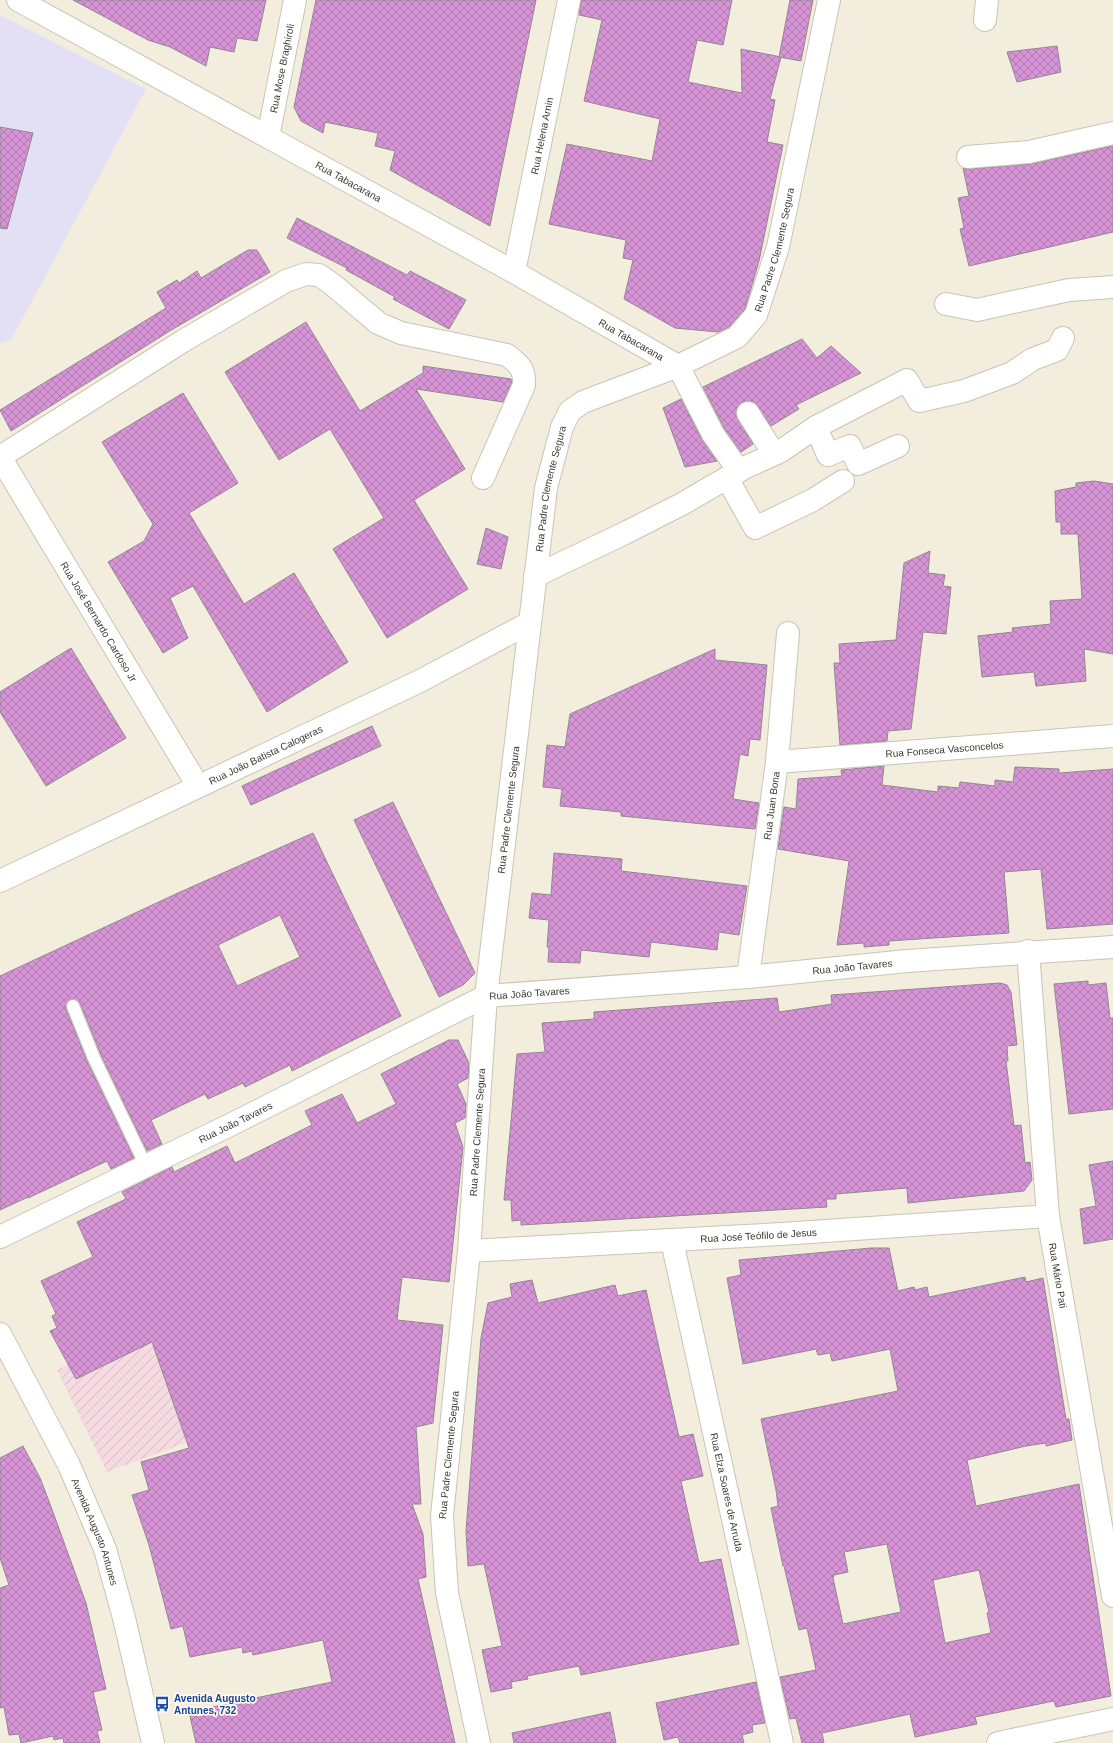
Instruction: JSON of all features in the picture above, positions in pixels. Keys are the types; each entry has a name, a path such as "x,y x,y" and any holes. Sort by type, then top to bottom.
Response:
{"street":[{"name":"Rua Mose Braghiroli","path":"268,137 295,0"},
{"name":"Rua Helena Arnin","path":"514,272 569,0"},
{"name":"Rua Padre Clemente Segura","path":"479,1743 447,1593 442,1516 469,1251 486,996 546,488 562,427 570,411 583,402 678,366 737,337 756,315 778,247 830,0"},
{"name":"Rua Tabacarana","path":"26,2 514,272 678,366"},
{"path":"968,157 1029,152 1113,133"},
{"path":"0,457 182,341 286,281 306,274 319,275 332,284 378,324 400,333 507,355 518,363 525,374 524,385 483,478"},
{"path":"946,304 978,310 1069,290 1113,287"},
{"path":"535,576 625,534 682,504 733,474 774,454 816,427 908,380 919,401 964,390 1012,373 1033,359 1057,350 1063,338"},
{"path":"678,366 733,474 755,528 813,500 843,481"},
{"path":"748,413 774,454"},
{"path":"816,427 828,455 850,446 858,464 898,446"},
{"name":"Rua José Bernardo Cardoso Jr","path":"0,457 198,786"},
{"name":"Rua João Batista Calogeras","path":"0,881 420,681 529,623"},
{"name":"Rua Juan Bona","path":"748,977 777,762 788,633"},
{"name":"Rua Fonseca Vasconcelos","path":"777,762 1113,736"},
{"name":"Rua João Tavares","path":"0,1237 146,1166 486,996 748,977 1028,951 1113,947"},
{"name":"Rua Mário Pati","path":"1028,951 1048,1216 1113,1596"},
{"name":"Rua José Teófilo de Jesus","path":"469,1251 672,1241 1048,1216"},
{"name":"Rua Elza Soares de Arruda","path":"672,1241 782,1743"},
{"name":"Avenida Augusto Antunes","path":"0,1334 69,1465 105,1549 124,1618 153,1743"},
{"path":"998,1743 1113,1719"}],"lane":[{"path":"73,1006 94,1058 146,1166"}],"shaded area":[{"path":"0,15 146,89 11,340 0,343"},
{"path":"285,1264 304,1399 107,1472 57,1370"}],"building":[{"path":"73,0 266,0 257,41 237,38 234,52 210,47 206,66 170,47 148,40"},
{"path":"316,0 536,0 490,226 390,170 395,151 375,146 378,133 325,122 323,133 301,121 294,107"},
{"path":"581,0 732,0 723,45 697,40 688,82 742,93 741,49 781,57 770,99 775,100 767,142 783,145 759,261 745,309 729,327 718,332 675,328 624,299 633,260 623,258 626,240 549,224 567,144 652,161 660,119 584,101 602,20 579,15"},
{"path":"790,0 813,0 801,61 779,57"},
{"path":"1057,46 1061,72 1017,82 1007,52"},
{"path":"0,127 33,133 7,229 0,228"},
{"path":"1113,146 1113,232 969,266 960,229 964,228 958,198 969,196 963,168 969,169 1030,164"},
{"path":"297,218 407,275 410,271 466,300 449,329 393,299 395,297 346,270 347,268 287,238"},
{"path":"248,250 257,250 270,272 168,332 11,431 0,410 166,308 157,292 177,280 179,283 197,271 201,278"},
{"path":"306,322 360,411 423,373 423,366 511,379 512,382 503,402 416,389 465,469 414,500 468,589 387,638 333,549 384,518 330,429 279,460 225,372"},
{"path":"802,339 817,358 831,346 861,373 796,405 799,409 771,426 754,402 747,401 741,403 737,408 736,414 753,444 741,452 724,428 703,387"},
{"path":"183,393 238,483 189,513 244,604 294,573 348,662 267,712 193,586 170,598 188,638 163,653 108,562 144,541 153,524 102,442"},
{"path":"681,399 702,440 717,461 685,467 663,408"},
{"path":"1094,481 1113,484 1113,654 1084,649 1086,681 1036,686 1034,672 982,677 978,636 1013,632 1012,628 1051,624 1050,601 1082,599 1078,534 1061,534 1061,522 1056,522 1055,491 1076,487 1076,483"},
{"path":"486,528 508,537 501,569 477,564"},
{"path":"930,551 928,573 945,575 943,586 951,587 946,634 923,632 911,729 888,731 887,741 840,745 834,663 840,663 839,644 896,640 904,563"},
{"path":"71,648 126,738 46,786 0,712 0,692"},
{"path":"715,649 715,660 767,665 760,740 750,739 748,756 740,754 733,799 759,803 755,829 621,816 621,812 560,806 562,789 543,787 547,745 565,747 570,714"},
{"path":"372,726 381,746 251,805 242,786"},
{"path":"884,766 882,785 938,792 938,786 959,788 960,782 995,786 995,780 1013,782 1015,767 1059,769 1059,773 1113,769 1113,924 1047,929 1041,869 1004,872 1009,933 889,941 889,945 864,947 864,943 837,945 849,861 778,849 784,807 796,809 798,779 842,776 841,770"},
{"path":"393,802 475,973 463,985 439,997 354,820"},
{"path":"313,833 401,1016 292,1071 290,1065 245,1087 243,1083 208,1099 205,1094 151,1120 162,1144 147,1151 101,1055 80,1003 74,999 70,999 66,1005 66,1009 87,1061 134,1158 111,1169 107,1161 0,1210 0,976 178,893","holes":["280,915 300,957 237,986 218,945"]},
{"path":"554,853 622,859 621,871 747,886 739,935 719,932 717,950 651,942 649,957 581,950 580,963 548,962 549,947 547,947 549,920 529,918 532,893 551,895"},
{"path":"1088,981 1088,985 1106,983 1110,1018 1113,1018 1113,1109 1069,1114 1054,984"},
{"path":"1000,983 1007,985 1011,992 1017,1045 1007,1046 1008,1061 1006,1061 1014,1126 1021,1125 1025,1163 1030,1162 1032,1180 1024,1191 908,1203 907,1188 836,1194 836,1199 826,1199 827,1207 521,1225 521,1220 512,1221 511,1200 504,1200 517,1054 545,1052 542,1023 594,1019 594,1012 777,998 779,1012 832,1004 831,995"},
{"path":"449,1040 458,1040 469,1063 468,1078 457,1084 466,1104 465,1118 455,1123 463,1147 449,1282 402,1277 397,1320 443,1325 433,1423 416,1427 421,1504 412,1504 423,1534 426,1577 418,1579 455,1743 196,1743 189,1712 332,1682 323,1640 253,1655 252,1651 243,1653 242,1647 190,1657 183,1626 171,1629 149,1545 132,1495 149,1490 141,1462 189,1448 152,1342 76,1379 50,1331 57,1328 52,1316 56,1314 41,1281 93,1257 77,1222 126,1199 122,1192 172,1167 174,1172 227,1146 235,1163 312,1125 305,1111 342,1094 357,1123 396,1104 381,1074"},
{"path":"1113,1161 1113,1239 1084,1244 1080,1209 1096,1206 1089,1165"},
{"path":"871,1248 889,1248 898,1291 914,1287 915,1290 927,1287 929,1297 1025,1277 1026,1282 1043,1278 1066,1419 1069,1419 1072,1440 1046,1446 1046,1443 1026,1446 967,1460 976,1506 1079,1484 1111,1696 1056,1707 1054,1701 975,1717 977,1724 915,1737 910,1714 822,1733 824,1743 802,1743 796,1718 790,1719 780,1677 816,1670 807,1628 799,1630 783,1566 771,1508 778,1506 776,1490 761,1419 898,1391 890,1349 832,1361 830,1353 818,1355 816,1349 743,1364 727,1278 741,1275 739,1260","holes":["887,1544 901,1612 843,1624 833,1578 834,1575 848,1572 844,1552","979,1570 989,1612 987,1613 991,1633 945,1643 933,1580"]},
{"path":"532,1280 538,1303 615,1285 618,1296 646,1290 679,1437 693,1434 703,1476 681,1481 699,1563 721,1559 739,1644 581,1675 579,1666 527,1676 528,1679 511,1682 512,1688 491,1692 482,1650 502,1646 484,1564 468,1566 466,1531 481,1338 488,1303 512,1297 510,1284"},
{"path":"23,1446 40,1478 86,1603 106,1689 93,1692 102,1730 97,1731 100,1743 64,1743 63,1738 54,1740 53,1736 21,1743 19,1734 9,1735 4,1707 0,1708 0,1588 9,1585 0,1558 0,1458"},
{"path":"756,1682 765,1723 752,1725 753,1732 742,1735 744,1743 680,1743 678,1737 664,1740 656,1703"},
{"path":"610,1712 616,1743 514,1743 512,1733"}],"place":[{"name":"Avenida Augusto Antunes, 732","path":"162,1704"}]}
